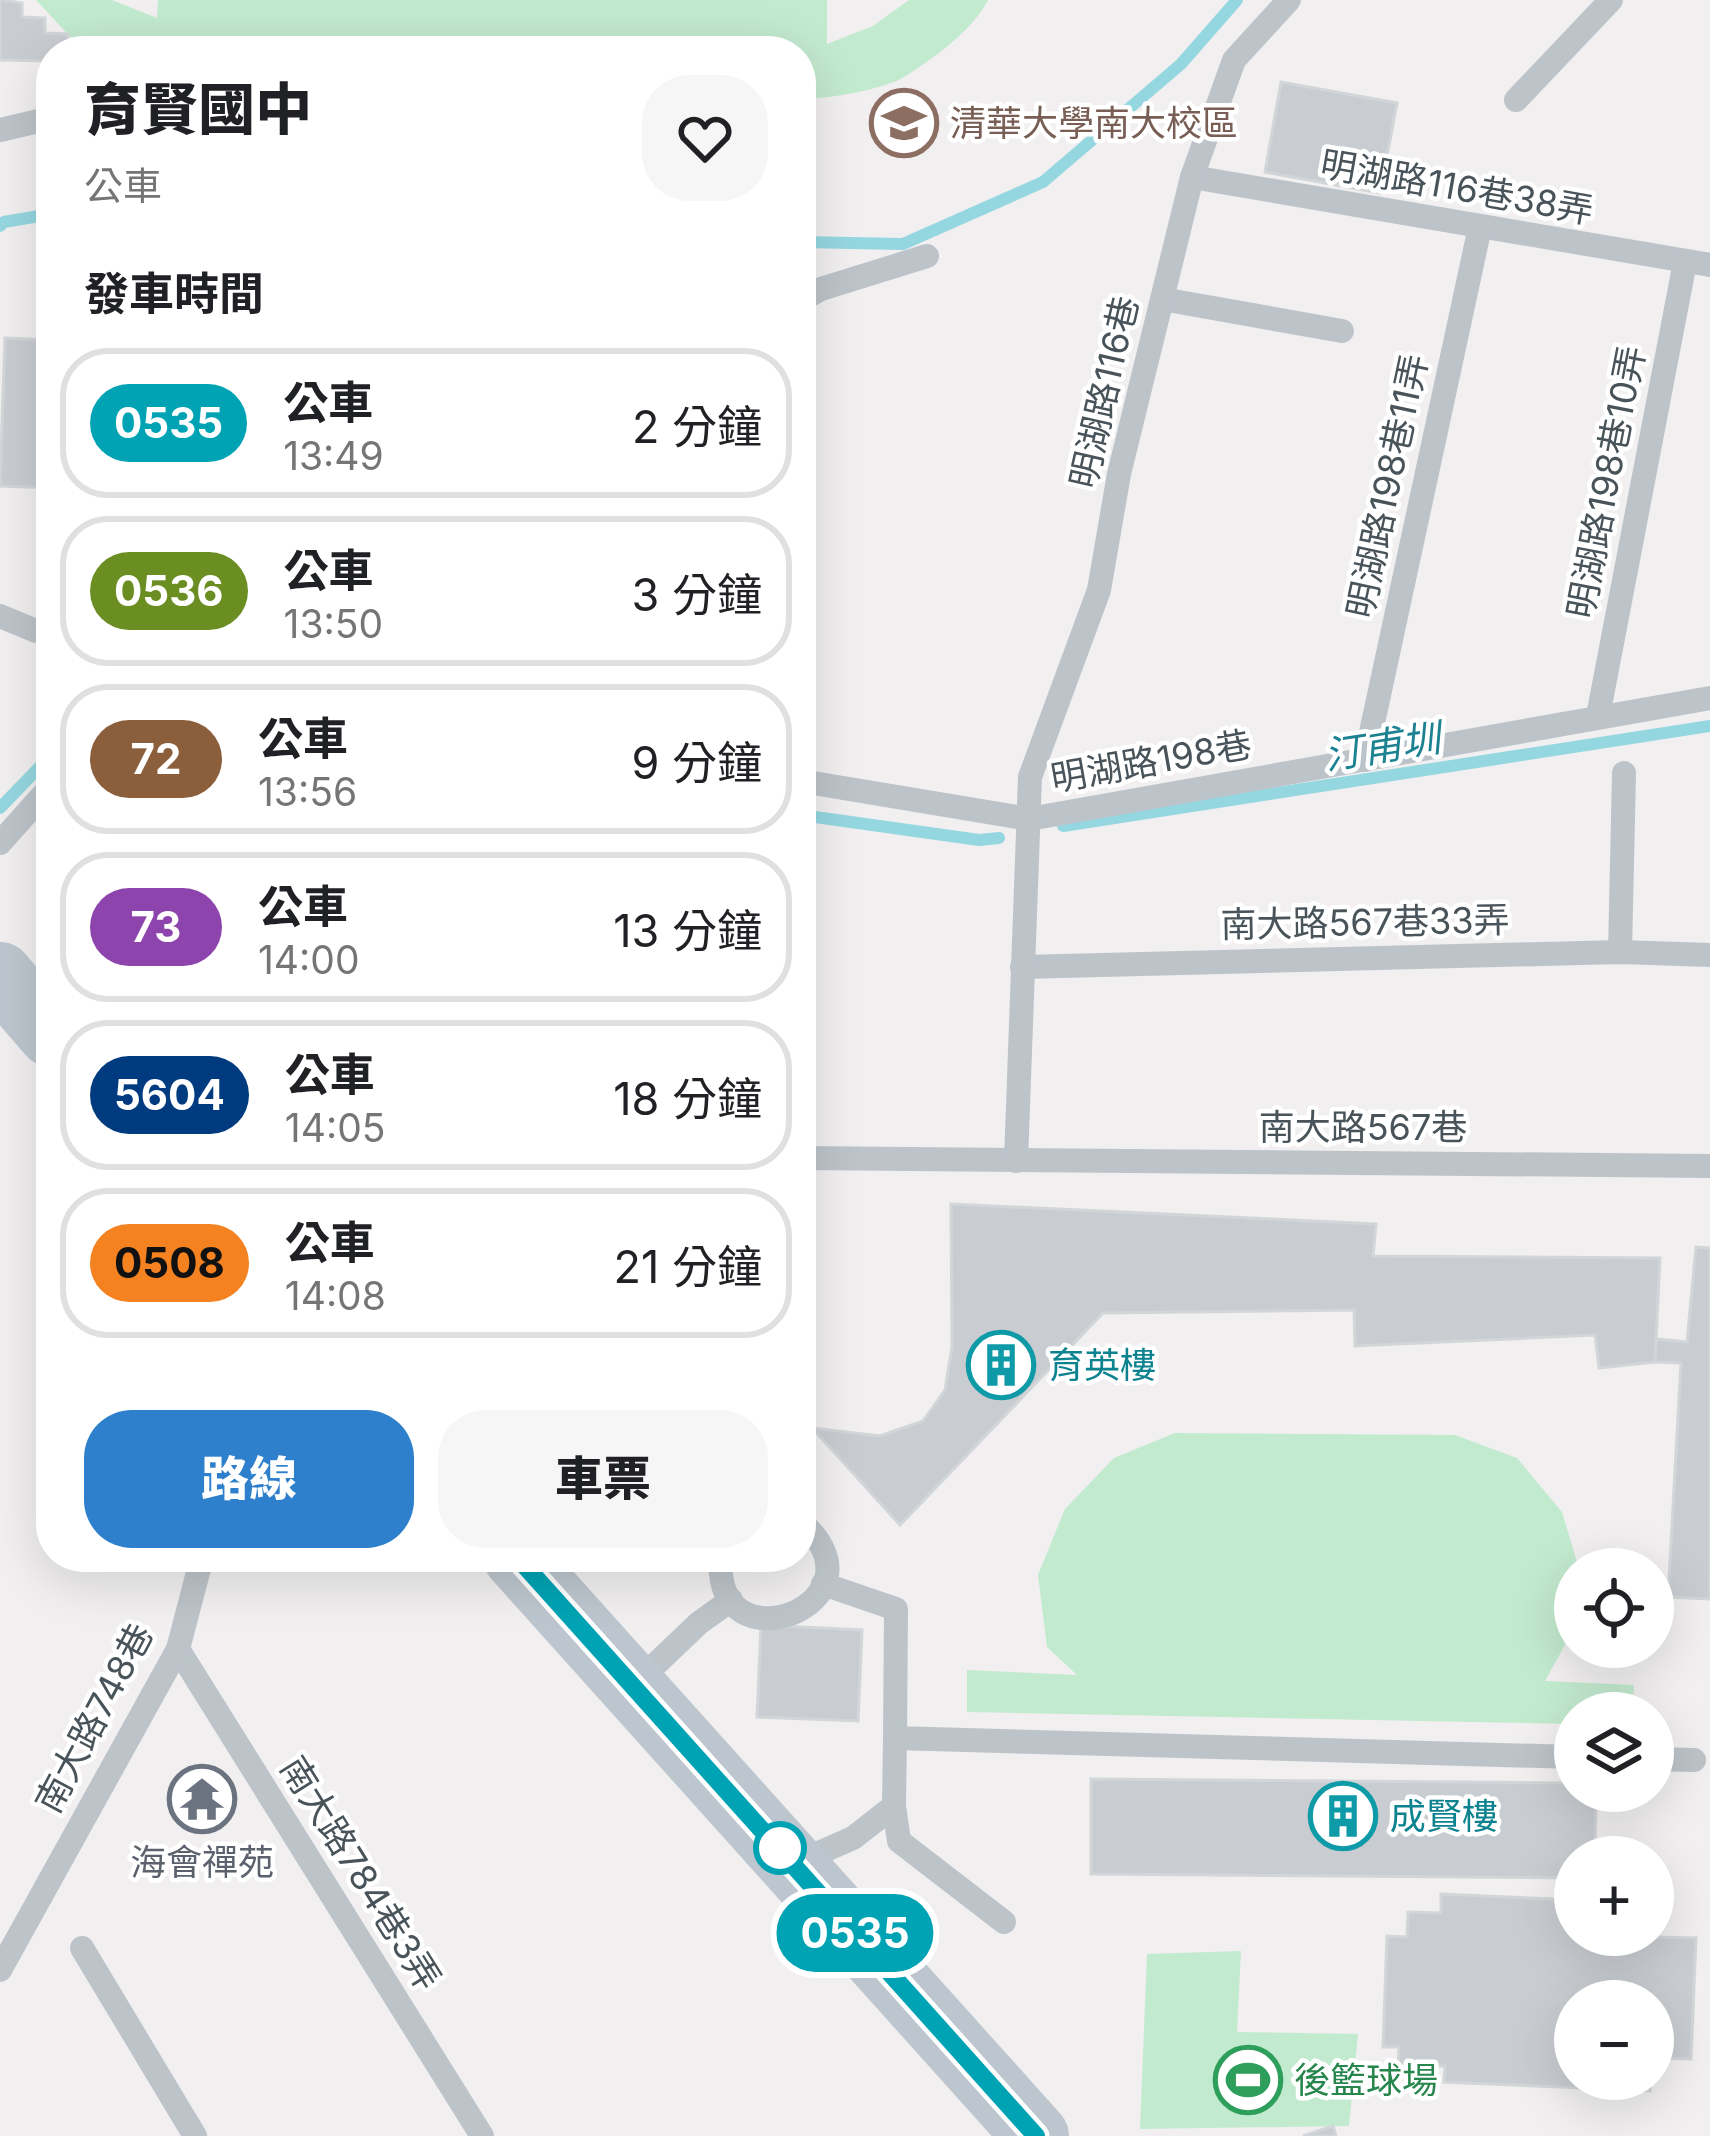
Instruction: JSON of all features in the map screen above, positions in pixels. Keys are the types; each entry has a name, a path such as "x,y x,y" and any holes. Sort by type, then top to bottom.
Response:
{"main road":[{"path":"0,975 36,1017"},
{"path":"531,1572 1036,2136"}],"lane":[{"name":"明湖路116巷","path":"1029,819 1030,777 1100,590 1119,474 1192,177 1234,60 1289,0"},
{"path":"1516,100 1611,0"},
{"path":"0,130 36,122"},
{"name":"明湖路116巷38弄","path":"1192,177 1697,264"},
{"name":"明湖路198巷11弄","path":"1365,760 1480,227"},
{"path":"816,292 927,256"},
{"name":"明湖路198巷10弄","path":"1598,716 1697,264"},
{"path":"1162,299 1342,332"},
{"path":"0,616 36,631"},
{"name":"明湖路198巷","path":"816,784 1029,819 1710,698"},
{"path":"1620,952 1624,773"},
{"path":"0,843 36,803"},
{"path":"1016,1161 1029,819"},
{"name":"南大路567巷33弄","path":"1022,967 1620,952 1710,955"},
{"name":"南大路567巷","path":"816,1157 1710,1166"},
{"path":"722,1572 731,1600 758,1618 774,1620 804,1610 824,1584 824,1550 816,1540"},
{"name":"南大路748巷","path":"0,1970 178,1649 198,1572"},
{"path":"824,1584 896,1609 894,1806 899,1841 1004,1922"},
{"path":"634,1685 699,1623 731,1600"},
{"name":"南大路784巷3弄","path":"178,1649 482,2136"},
{"path":"895,1738 1554,1755"},
{"path":"1674,1760 1694,1760"},
{"path":"794,1864 853,1838 894,1806"},
{"path":"82,1948 195,2136"}],"green space":[{"path":"36,0 112,0 157,18 158,0 827,0 827,44 873,26 909,0 988,0 962,33 904,77 854,93 816,98 816,36 70,36"},
{"path":"1175,1433 1455,1435 1517,1458 1562,1512 1573,1548 1554,1548 1554,1665 1545,1681 1634,1685 1634,1692 1554,1692 1554,1724 967,1712 967,1670 1077,1675 1047,1647 1038,1575 1065,1509 1114,1458"},
{"name":"後籃球場","path":"1241,1951 1237,2032 1358,2034 1349,2126 1140,2129 1147,1954"}],"building":[{"path":"0,0 22,3 22,17 45,18 45,33 68,34 36,36 36,61 0,60"},
{"path":"1281,82 1397,103 1380,193 1265,172"},
{"path":"5,338 36,339 36,487 0,486"},
{"name":"育英樓","path":"951,1204 1376,1224 1373,1256 1660,1258 1655,1362 1599,1368 1595,1335 1355,1346 1354,1310 1103,1313 900,1525 816,1428 880,1436 923,1421 945,1390 952,1347"},
{"path":"1696,1247 1710,1248 1710,1599 1674,1597 1671,1548 1681,1363 1655,1362 1656,1339 1687,1342"},
{"path":"761,1625 862,1630 858,1721 757,1717"},
{"name":"成賢樓","path":"1091,1779 1554,1783 1554,1812 1596,1812 1595,1836 1554,1836 1554,1878 1091,1874"},
{"path":"1441,1894 1554,1899 1554,1956 1674,1956 1674,1937 1696,1938 1691,2059 1674,2059 1674,1980 1554,1980 1554,2087 1444,2082 1445,2066 1398,2065 1399,2047 1383,2047 1387,1936 1407,1937 1408,1912 1441,1913"},
{"path":"1333,2126 1336,2136 1303,2136"}],"waterway":[{"path":"816,242 903,244 1043,182 1181,64 1237,0"},
{"path":"0,226 36,217"},
{"name":"汀甫圳","path":"1063,826 1710,726"},
{"name":"汀甫圳","path":"0,808 36,771"},
{"name":"汀甫圳","path":"816,817 979,840 999,838"}],"bus line":[{"name":"0535","path":"531,1572 1036,2136"}],"place":[{"name":"清華大學南大校區","path":"904,123"},
{"name":"育英樓","path":"1001,1365"},
{"name":"海會禪苑","path":"202,1799"},
{"name":"成賢樓","path":"1343,1816"},
{"name":"後籃球場","path":"1248,2080"}]}
